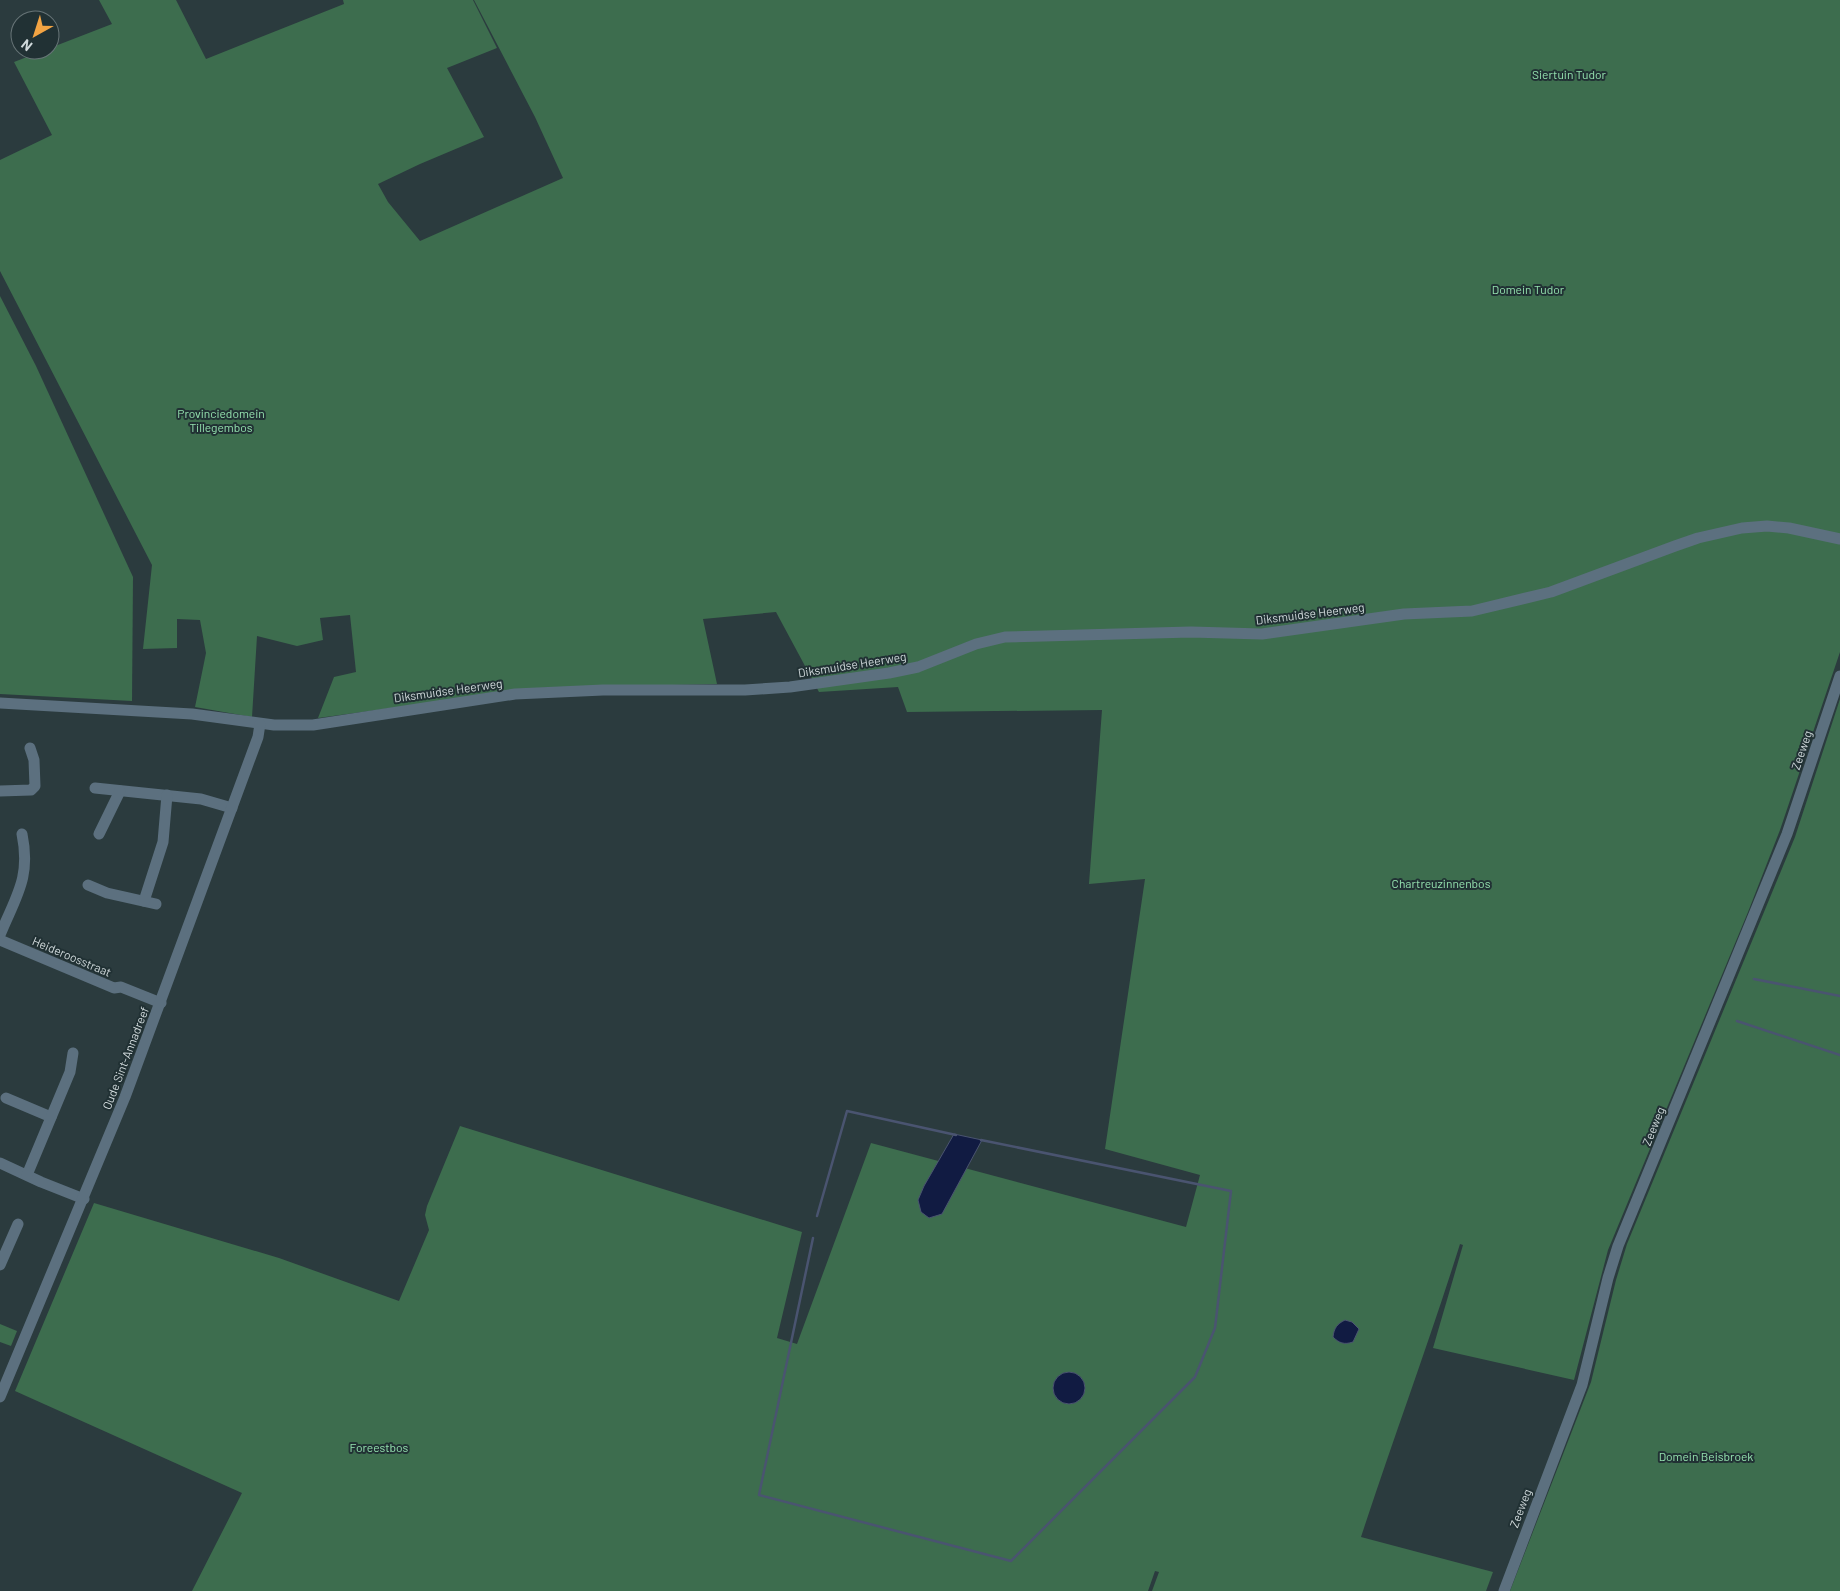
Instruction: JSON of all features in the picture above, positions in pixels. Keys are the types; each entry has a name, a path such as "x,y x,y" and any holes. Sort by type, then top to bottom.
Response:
{"street":[{"name":"Diksmuidse Heerweg","path":"0,703 192,714 274,726 312,725 515,694 603,690 745,690 790,687 918,667 976,644 1005,637 1191,632 1262,634 1404,614 1472,611 1551,592 1698,538 1742,528 1767,526 1789,528 1840,539"},
{"name":"Zeeweg","path":"1504,1591 1582,1385 1608,1278 1618,1246 1780,852 1840,676"},
{"name":"Oude Sint-Annadreef","path":"0,1397 84,1199 161,1003 258,736 260,724"},
{"path":"0,791 31,790 35,786 34,760 30,748"},
{"path":"95,788 201,799 232,808"},
{"path":"99,834 120,791"},
{"path":"144,901 163,842 167,795"},
{"path":"0,935 4,914 21,885 25,870 26,852 22,834"},
{"path":"88,885 107,893 156,904"},
{"name":"Heideroosstraat","path":"0,940 114,988 121,987 161,1003"},
{"path":"27,1174 70,1072 73,1053"},
{"path":"6,1098 51,1117"},
{"path":"0,1163 84,1199"},
{"path":"0,1265 4,1245 18,1224"}],"green space":[{"path":"99,0 176,0 206,59 344,4 343,0 473,0 497,48 447,68 484,137 378,184 388,202 420,241 563,178 535,117 474,0 1840,0 1840,652 1780,830 1608,1250 1574,1380 1433,1348 1463,1245 1460,1244 1361,1537 1493,1572 1486,1591 1152,1591 1159,1572 1155,1571 1148,1591 192,1591 242,1493 15,1391 94,1203 279,1258 399,1301 429,1230 425,1215 427,1206 460,1126 802,1232 777,1338 797,1344 871,1143 1186,1227 1200,1175 1105,1149 1145,879 1089,884 1102,710 907,712 898,687 819,692 776,612 703,619 717,684 539,688 318,718 334,677 356,672 350,615 320,618 323,640 297,646 257,636 252,717 195,707 206,653 200,620 177,619 177,648 143,649 152,565 0,271 0,160 52,135 14,62 19,60 60,60 60,44 112,24"},
{"path":"0,296 36,366 133,577 132,701 0,694"},
{"name":"Domein Beisbroek","path":"1840,699 1840,1591 1510,1591 1591,1382 1616,1280 1627,1244 1795,837"},
{"path":"0,1324 17,1331 11,1346 0,1342"}],"water":[{"path":"954,1134 982,1140 942,1214 929,1218 921,1212 918,1200"},
{"path":"1345,1320 1352,1322 1359,1329 1353,1342 1342,1343 1333,1337 1336,1327"},
{"path":"1069,1372 1080,1377 1085,1388 1080,1399 1069,1404 1058,1399 1053,1388 1058,1377"}],"waterway":[{"path":"1754,979 1840,996"},
{"path":"1737,1021 1840,1055"},
{"path":"817,1216 847,1111 956,1135"},
{"path":"813,1238 759,1495 1011,1561 1195,1377 1215,1328 1231,1191 981,1140"}],"park label":[{"name":"Siertuin Tudor","path":"1569,74"},
{"name":"Domein Tudor","path":"1528,289"},
{"name":"Provinciedomein Tillegembos","path":"221,420"},
{"name":"Chartreuzinnenbos","path":"1441,883"},
{"name":"Foreestbos","path":"379,1447"}]}
